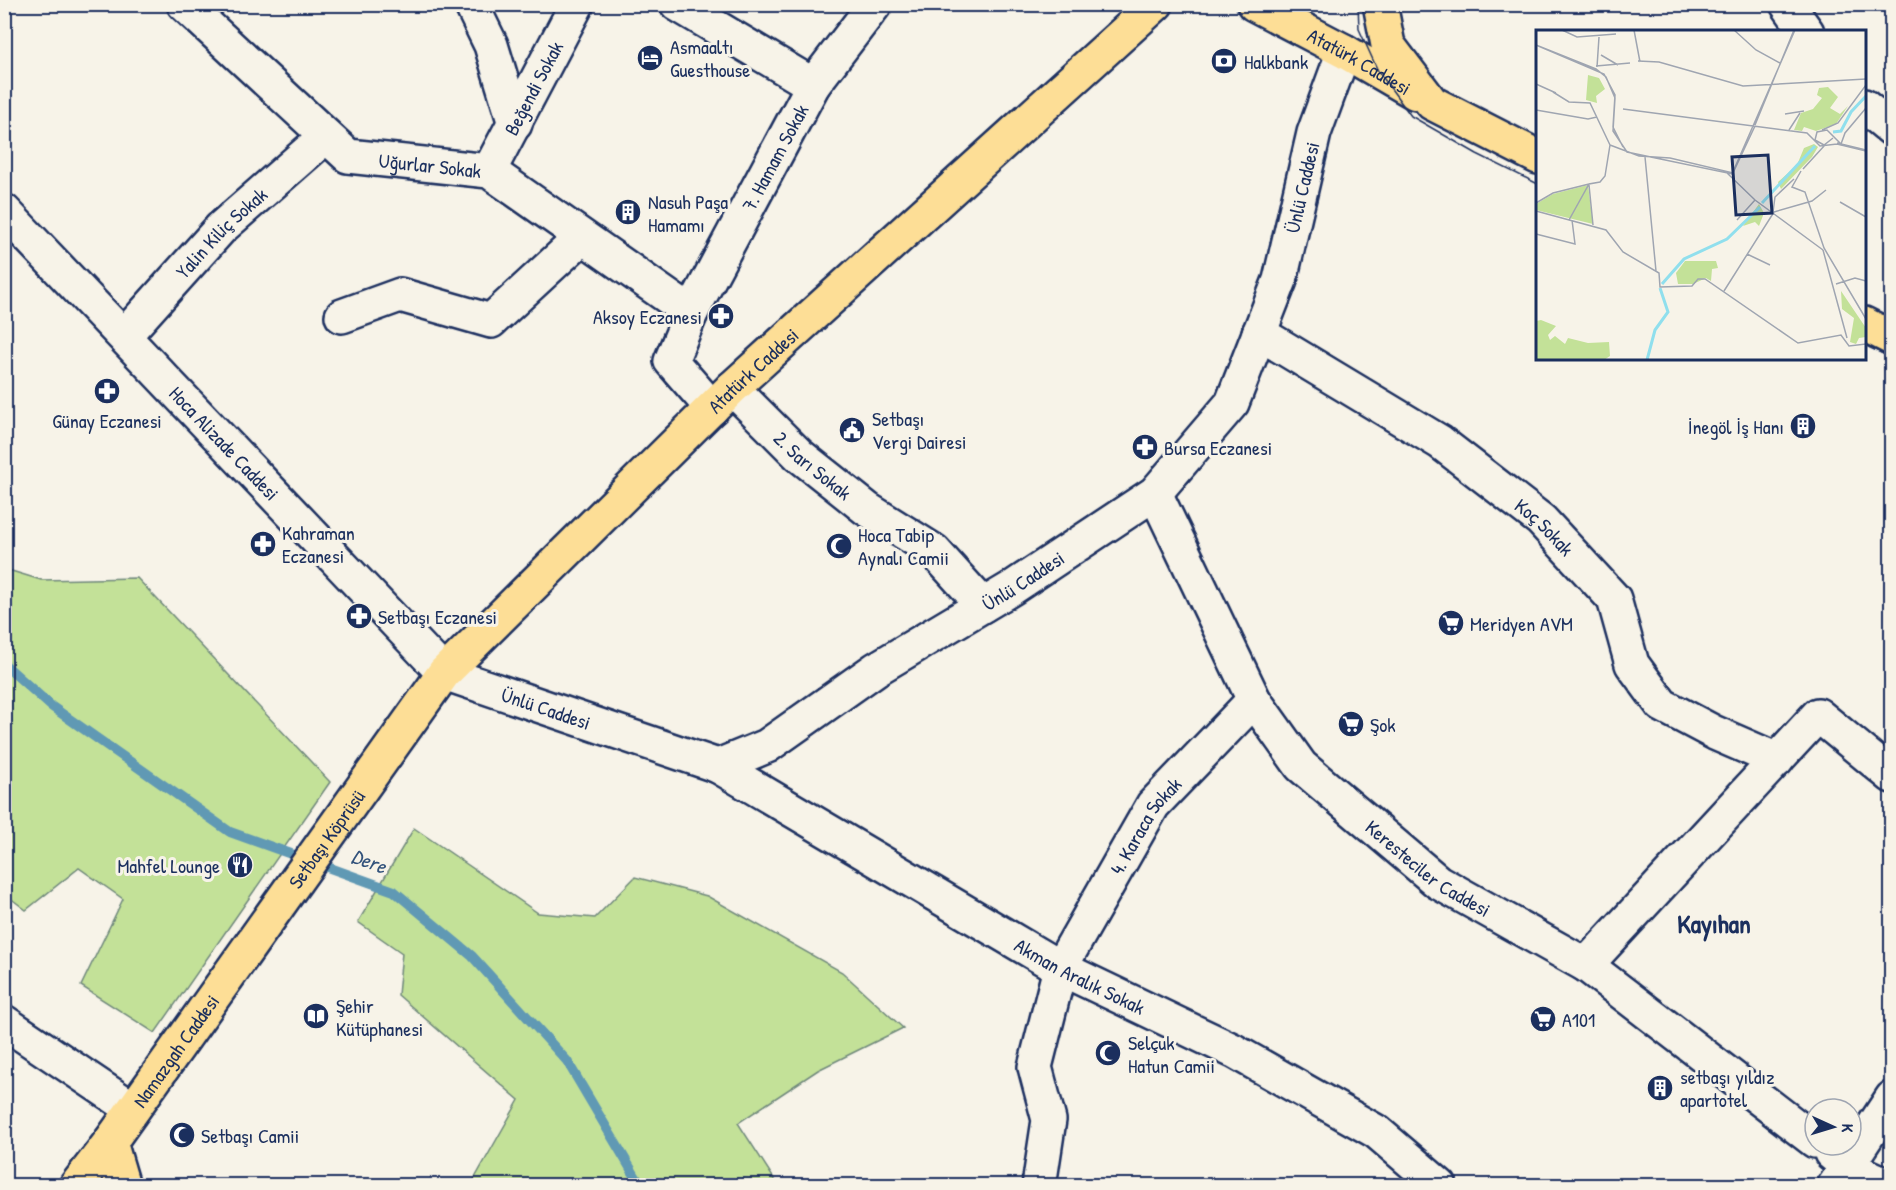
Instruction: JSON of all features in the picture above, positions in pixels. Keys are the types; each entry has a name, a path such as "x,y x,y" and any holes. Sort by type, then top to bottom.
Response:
{"main road":[{"name":"Atatürk Caddesi","path":"379,765 444,673 722,398 1156,4"},
{"name":"Atatürk Caddesi","path":"1254,4 1344,51 1432,103 1536,156"},
{"path":"1380,4 1388,45 1432,103"},
{"path":"1866,325 1892,338"},
{"name":"Setbaşı Köprüsü","path":"273,913 379,765"},
{"name":"Namazgah Caddesi","path":"76,1185 134,1110 273,913"},
{"path":"110,1142 123,1185"}],"street":[{"name":"Uğurlar Sokak","path":"184,4 348,156 489,171 581,238 691,313"},
{"path":"471,4 491,45 514,124"},
{"name":"Beğendi Sokak","path":"489,171 577,4"},
{"path":"677,4 813,85"},
{"name":"7. Hamam Sokak","path":"722,398 671,361 691,313 813,85 875,4"},
{"path":"1787,4 1806,30"},
{"name":"Ünlü Caddesi","path":"444,673 718,766 767,746 876,669 983,605 1155,493 1232,403 1280,280 1314,133 1344,51"},
{"path":"1866,108 1892,129"},
{"name":"Yalin Kiliç Sokak","path":"124,336 221,228 326,136"},
{"name":"Hoca Alizade Caddesi","path":"4,211 444,673"},
{"path":"342,316 400,295 491,321 581,238"},
{"name":"Koç Sokak","path":"1259,333 1440,442 1541,520 1614,599 1632,663 1662,705 1715,733 1777,760"},
{"name":"2. Sarı Sokak","path":"722,398 867,509 934,551 983,605"},
{"name":"Keresteciler Caddesi","path":"1155,493 1254,700 1301,766 1438,882 1586,965 1803,1132"},
{"name":"4. Karaca Sokak","path":"1039,1185 1049,1120 1035,1066 1060,968 1153,805 1254,700"},
{"path":"1586,965 1818,716 1892,776"},
{"name":"Akman Aralık Sokak","path":"718,766 1060,968 1233,1051 1377,1132 1440,1185"},
{"path":"4,1022 134,1110"},
{"path":"1841,1176 1892,1098"},
{"path":"1828,1157 1841,1176 1890,1185"}],"green space":[{"path":"5,569 41,580 137,578 330,782 155,1033 81,986 123,899 79,868 26,910 5,894"},
{"path":"414,828 538,913 595,918 635,877 707,896 842,972 903,1028 818,1070 738,1123 778,1185 471,1185 519,1100 398,995 402,953 358,922"}],"waterway":[{"name":"Dere","path":"4,664 51,706 230,832 394,891 472,956 567,1061 641,1186"}],"tram line":[{"path":"1358,4 1359,29 1378,71 1411,116 1477,154 1536,183"},
{"path":"1866,346 1892,358"}],"place":[{"name":"Asmaaltı Guesthouse","path":"650,58"},
{"name":"Halkbank","path":"1224,61"},
{"name":"Nasuh Paşa Hamamı","path":"628,212"},
{"name":"Aksoy Eczanesi","path":"721,316"},
{"name":"Günay Eczanesi","path":"107,391"},
{"name":"İnegöl İş Hanı","path":"1803,426"},
{"name":"Setbaşı Vergi Dairesi","path":"852,430"},
{"name":"Bursa Eczanesi","path":"1145,447"},
{"name":"Kahraman Eczanesi","path":"263,544"},
{"name":"Hoca Tabip Aynalı Camii","path":"839,546"},
{"name":"Setbaşı Eczanesi","path":"359,616"},
{"name":"Meridyen AVM","path":"1451,623"},
{"name":"Şok","path":"1351,724"},
{"name":"Mahfel Lounge","path":"240,865"},
{"name":"Şehir Kütüphanesi","path":"316,1016"},
{"name":"A101","path":"1543,1019"},
{"name":"Selçuk Hatun Camii","path":"1108,1053"},
{"name":"setbaşı yıldız apartotel","path":"1660,1088"},
{"name":"Setbaşı Camii","path":"182,1135"}],"district":[{"name":"Kayıhan","path":"1714,923"}]}
